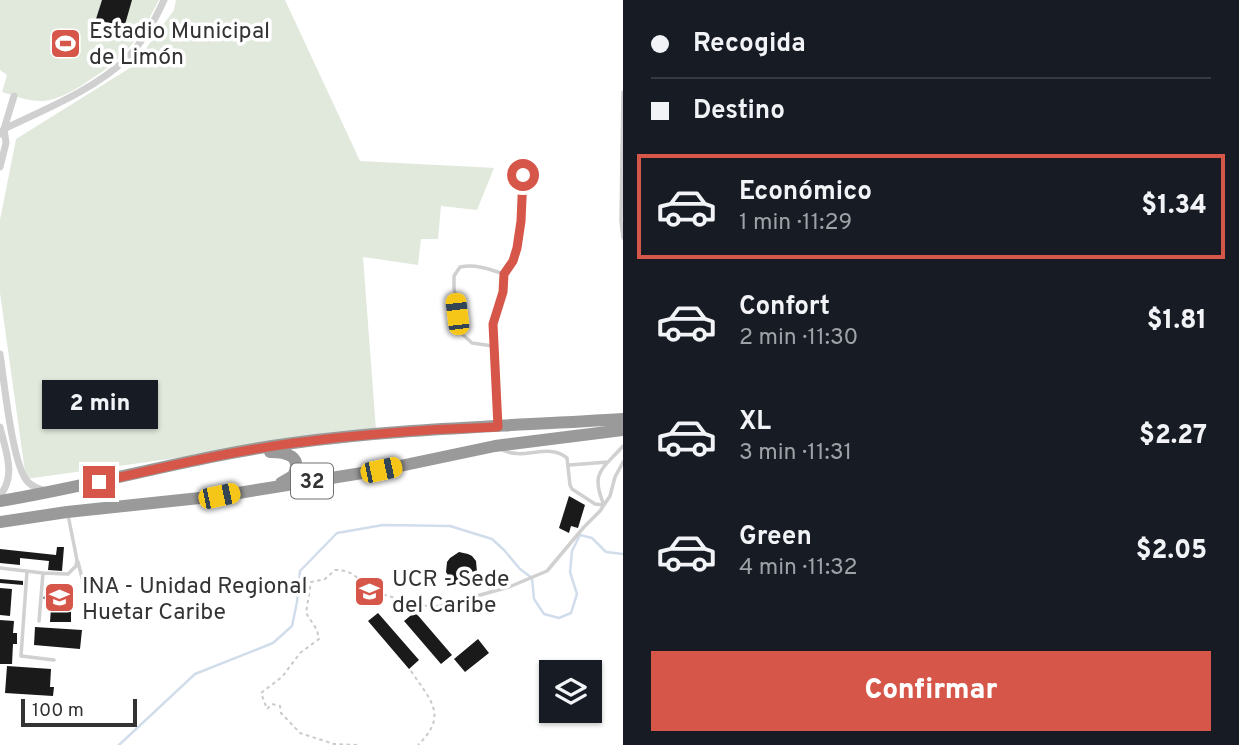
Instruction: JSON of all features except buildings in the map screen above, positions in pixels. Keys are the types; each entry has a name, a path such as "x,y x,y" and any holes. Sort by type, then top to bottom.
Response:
{"highway":[{"name":"32","path":"0,501 50,493 214,456 292,443 434,430 623,419"},
{"name":"32","path":"0,522 219,496 381,470 495,446 623,430"},
{"path":"214,456 279,452 292,456 297,467 288,480 219,496"}],"street":[{"path":"1,130 67,99 126,59 145,34 164,0"},
{"path":"0,167 6,143 1,130 13,96"},
{"path":"0,354 20,465 26,480 50,493"},
{"path":"0,427 9,471 6,489 0,495"}],"lane":[{"path":"623,92 623,238"},
{"path":"498,427 493,324 503,292 504,274 513,261 517,248 523,175"},
{"path":"493,346 471,343 462,334 457,314 454,276 460,267 470,265 504,274"},
{"path":"495,446 508,453 561,453 569,464 572,489 595,504 604,505"},
{"path":"604,505 597,477 623,446"},
{"path":"569,464 609,462"},
{"path":"433,608 509,587 547,571 604,505 623,462"},
{"path":"67,512 84,586"},
{"path":"0,568 68,574 73,571 77,560"},
{"path":"27,571 21,656 54,660"},
{"path":"39,621 43,573"}],"path":[{"path":"357,745 334,744 300,733 281,713 280,706 272,704 267,709 261,693 282,677 300,653 319,639 306,613 311,582 325,579 335,570 344,570 354,574 373,590 433,608"},
{"path":"411,671 435,709 434,724 418,745"}],"shaded area":[{"name":"Estadio Municipal de Limón","path":"0,0 159,0 139,35 114,62 70,92 55,99 38,101 2,92 7,75 0,70"},
{"path":"176,0 285,0 360,161 516,169 494,168 477,210 441,206 438,239 421,239 418,265 363,257 376,430 26,479 0,293 0,220 16,139 133,66 174,10"}],"waterway":[{"path":"119,745 195,674 273,643 292,626 300,571 337,533 383,525 450,526 492,539 532,578 534,599 544,614 559,618 571,613 577,594 570,572 572,551 580,535 592,538 606,552 623,554"}],"place":[{"name":"Estadio Municipal de Limón","path":"66,43"},
{"name":"UCR - Sede del Caribe","path":"369,591"},
{"name":"INA - Unidad Regional Huetar Caribe","path":"59,598"}],"route":[{"path":"99,482 214,456 292,443 498,427 493,324 500,306 504,274 513,261 517,248 523,175"}]}
